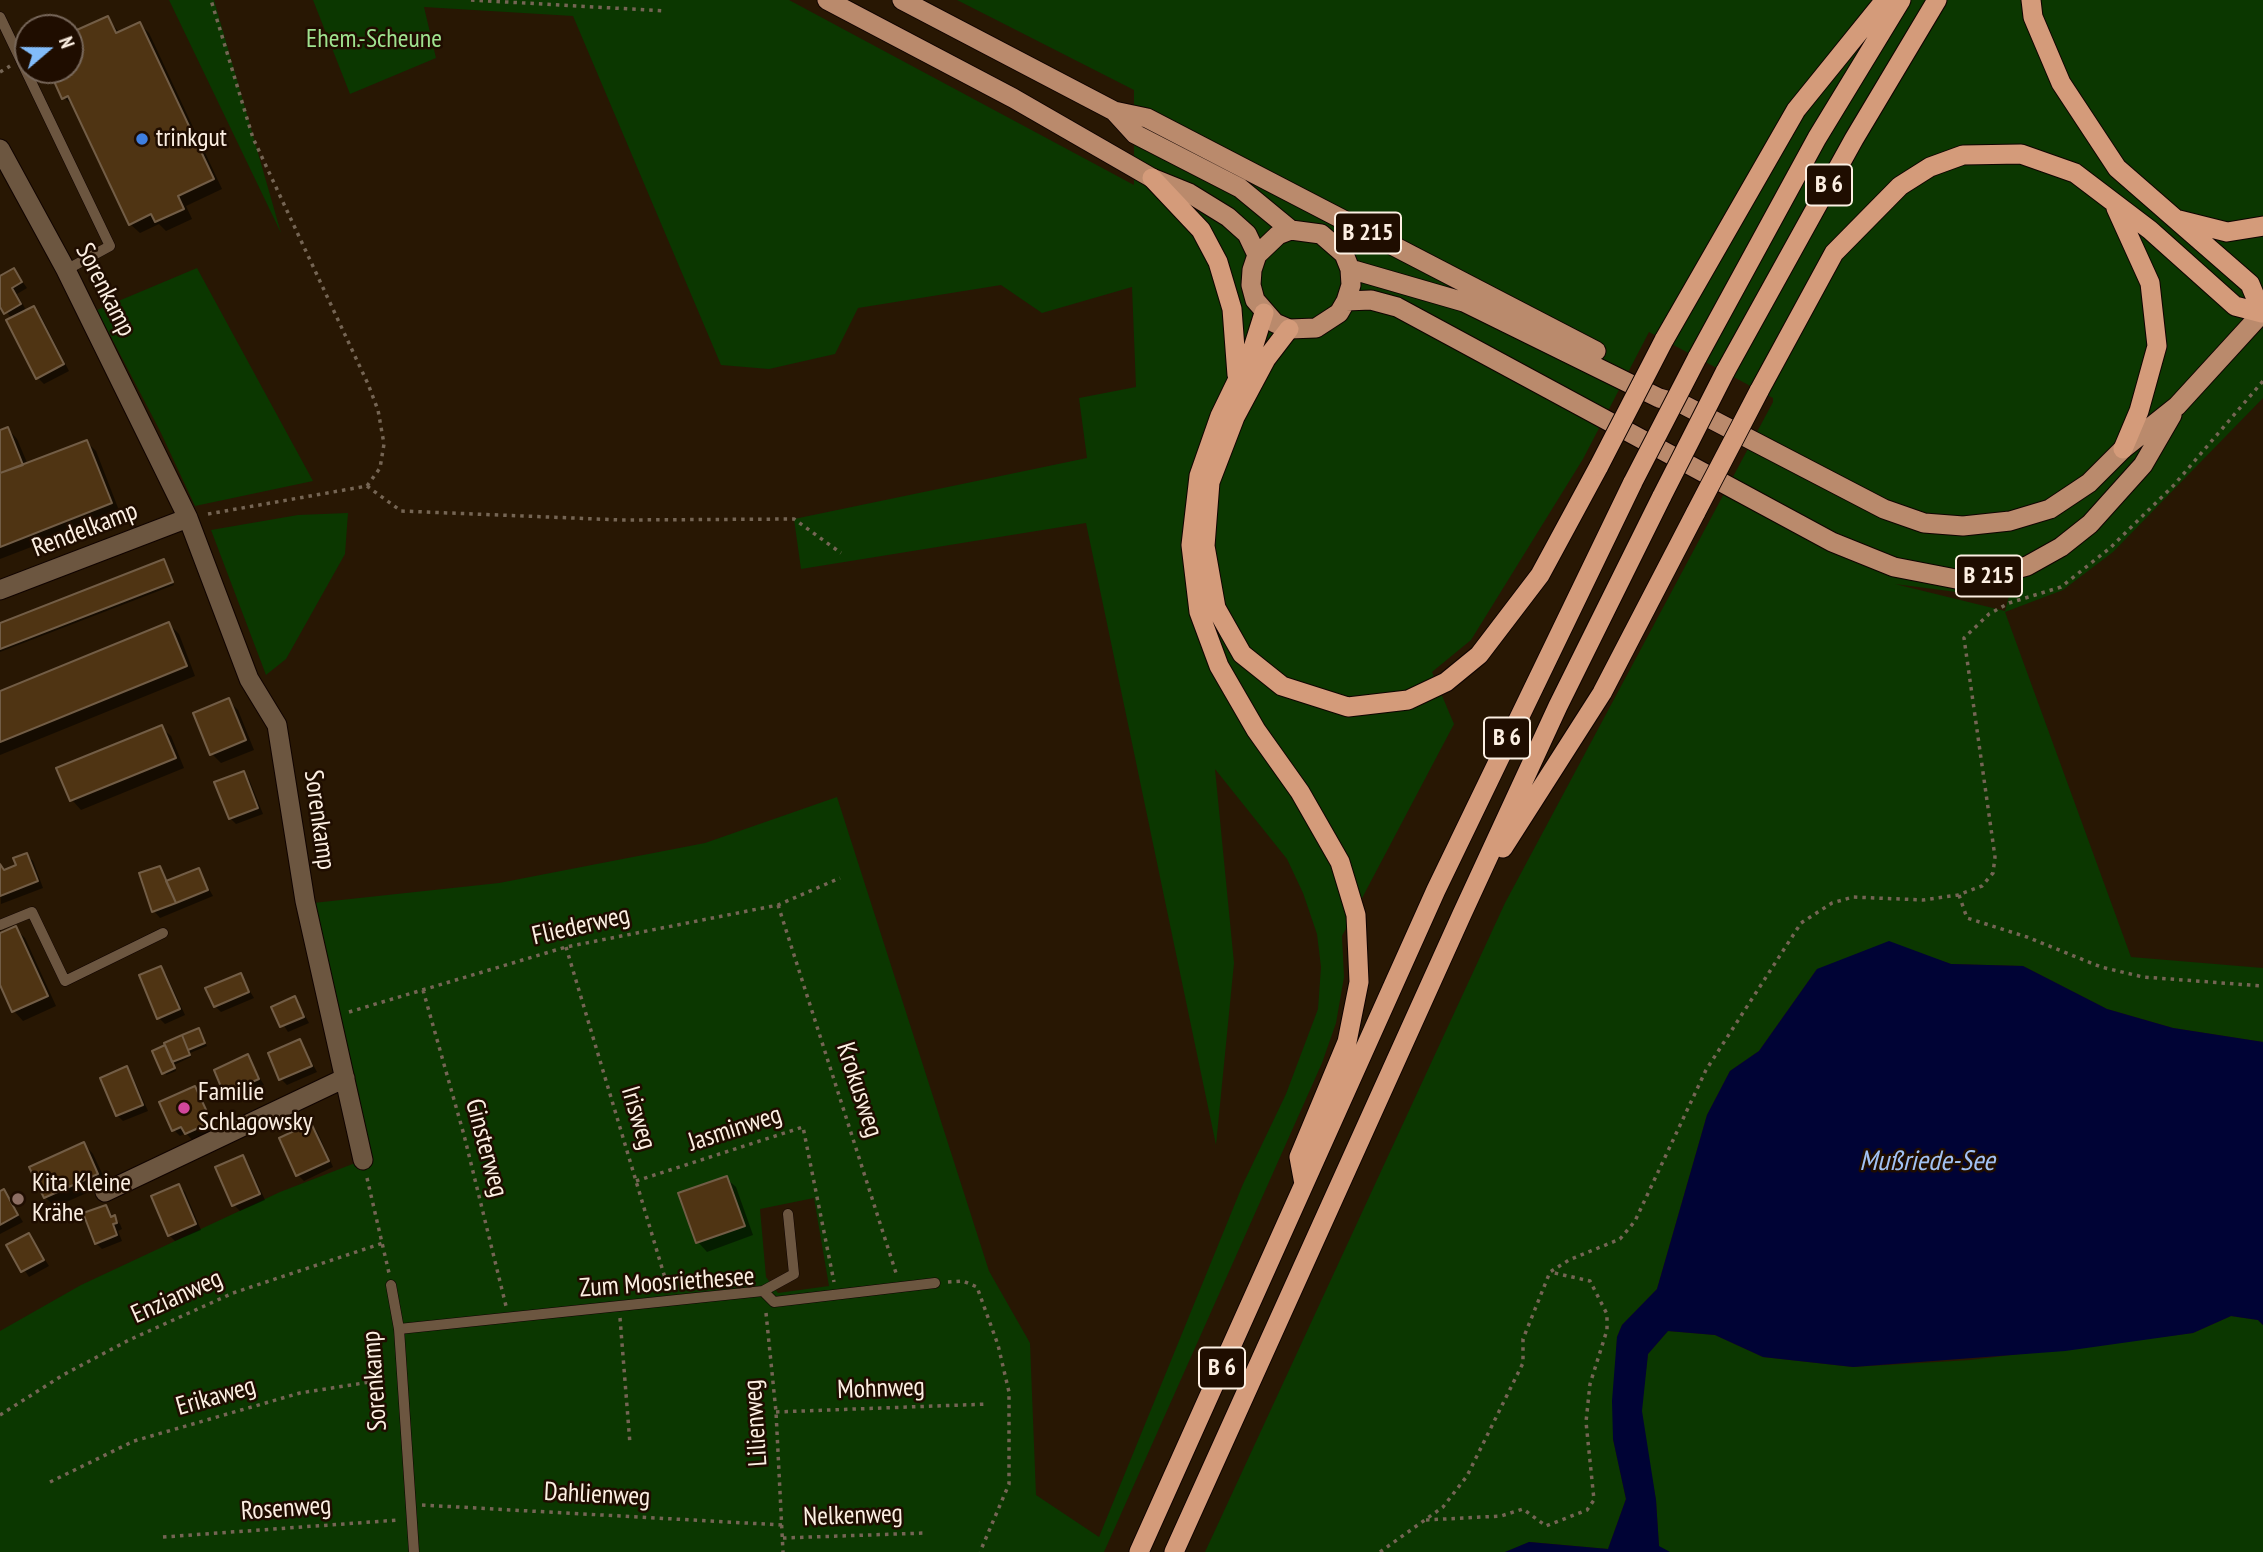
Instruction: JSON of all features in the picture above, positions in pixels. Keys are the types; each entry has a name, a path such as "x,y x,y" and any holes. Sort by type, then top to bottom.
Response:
{"highway":[{"path":"1289,329 1266,359 1235,417 1210,482 1205,546 1216,608 1242,654 1282,686 1348,707 1408,700 1446,682 1479,655 1540,575 1664,340 1796,110 1885,0"},
{"name":"B 6","path":"1139,1552 1441,878 1633,482 1817,138 1900,0"},
{"name":"B 6","path":"1174,1552 1558,706 1725,373 1854,139 1937,0"},
{"path":"2031,0 2033,18 2061,83 2117,168 2250,284 2263,312"},
{"path":"1462,914 1602,693 1834,253 1900,186 1930,167 1963,155 2021,154 2075,173 2116,207 2150,230 2235,306 2263,312"},
{"path":"1152,178 1200,230 1218,262 1232,309 1238,348 1237,382"},
{"path":"2116,207 2150,283 2157,346 2139,411 2123,449"},
{"path":"2174,219 2227,232 2263,226"},
{"path":"1264,313 1237,382 1220,416 1199,476 1191,545 1199,612 1219,666 1256,730 1300,792 1340,862 1356,915 1359,982 1347,1042 1299,1157 1304,1184"}],"main road":[{"path":"827,0 1013,98 1152,178 1189,193 1228,217 1247,233 1257,255"},
{"name":"B 215","path":"902,0 1114,111 1147,118 1665,387 1684,405"},
{"name":"B 215","path":"1114,111 1135,134 1240,188 1291,230 1314,232 1335,242 1350,269 1351,285 1346,301 1371,300 1397,307 1832,542 1894,567 1956,579 1989,576 2027,566 2080,532 2143,465 2177,406"},
{"path":"1291,230 1278,235 1257,255 1252,270 1251,285 1264,313 1289,329 1316,328 1339,313 1346,301"},
{"name":"B 215","path":"1350,269 1464,302 1659,398 1684,405 1884,509 1924,523 1963,526 2010,521 2050,509 2089,483 2123,449 2177,406 2263,312"}],"street":[{"name":"Sorenkamp","path":"0,149 66,270 188,518 249,679 276,725 283,752 304,901 363,1160"},
{"name":"Rendelkamp","path":"0,590 188,518"},
{"path":"106,1192 345,1078"}],"lane":[{"path":"0,17 110,246 66,270"},
{"path":"0,925 32,912 65,981 163,933"},
{"path":"763,1291 794,1274 788,1214"},
{"name":"Zum Moosriethesee","path":"399,1329 763,1291 774,1302 935,1283"},
{"name":"Sorenkamp","path":"391,1285 399,1329 414,1552"}],"path":[{"path":"188,518 367,486 380,468 384,444 378,410 253,138 211,0"},
{"path":"471,0 666,11"},
{"path":"1380,1552 1443,1507 1467,1476 1523,1363 1523,1339 1549,1272 1569,1260 1620,1239 1635,1221 1706,1070 1801,923 1832,903 1853,897 1923,900 1958,895 1982,886 1993,873 1995,858 1964,638 1989,614 2009,603 2061,587 2110,548 2174,485 2263,381"},
{"path":"367,486 401,511 621,520 794,519 841,553"},
{"name":"Fliederweg","path":"331,1017 566,947 778,905 840,878"},
{"path":"1958,895 1967,918 2027,937 2101,967 2143,977 2263,986"},
{"name":"Krokusweg","path":"778,905 890,1250 898,1287"},
{"name":"Irisweg","path":"566,947 669,1301"},
{"name":"Ginsterweg","path":"423,990 464,1135 509,1317"},
{"name":"Jasminweg","path":"636,1181 803,1128 836,1295"},
{"path":"363,1160 391,1285"},
{"name":"Enzianweg","path":"0,1415 63,1375 141,1335 233,1293 383,1243"},
{"path":"1424,1520 1501,1516 1523,1509 1546,1526 1587,1510 1594,1500 1586,1422 1590,1384 1607,1330 1607,1314 1590,1281 1549,1272"},
{"path":"935,1283 963,1281 977,1287 998,1345 1009,1392 1009,1484 980,1552"},
{"name":"Lilienweg","path":"763,1291 776,1412 783,1552"},
{"path":"619,1306 630,1444"},
{"name":"Erikaweg","path":"50,1482 134,1441 300,1393 402,1377"},
{"name":"Mohnweg","path":"776,1412 988,1404"},
{"name":"Dahlienweg","path":"410,1504 782,1525"},
{"name":"Rosenweg","path":"163,1537 411,1519"},
{"name":"Nelkenweg","path":"783,1538 925,1533"}],"green space":[{"path":"169,0 214,0 281,233"},
{"name":"Ehem.-Scheune","path":"313,0 789,0 1134,185 1134,90 957,0 2263,0 2263,398 2113,552 2063,590 2005,612 2131,957 2263,968 2263,1042 2173,1028 2107,1009 2023,966 1951,964 1930,957 1817,969 1759,1051 1730,1071 1707,1115 1657,1289 1622,1325 1617,1337 1613,1439 1626,1499 1608,1549 1530,1542 1505,1552 1205,1552 1505,903 1773,402 1773,398 1649,332 1583,459 1471,640 1432,672 1454,724 1342,936 1344,977 1336,1023 1322,1063 1104,1552 0,1552 0,1331 81,1285 280,1192 363,1160 313,903 499,883 705,843 837,797 989,1271 1030,1343 1036,1495 1099,1537 1243,1184 1286,1094 1318,1009 1321,967 1317,934 1303,893 1287,859 1215,769 1234,963 1216,1145 1086,523 801,569 794,519 1087,458 1079,398 1136,387 1132,287 1042,313 1001,285 858,308 835,354 769,369 721,365 573,16 424,7 436,58 350,94","holes":["1895,584 1964,593 2005,587 2009,596 2005,611","814,1198 829,1286 778,1293 766,1277 760,1209"]},
{"path":"197,268 313,481 195,506 160,431 97,310"},
{"path":"348,513 345,554 286,659 266,675 211,530 298,515"},
{"path":"2231,1316 2258,1320 2263,1325 2263,1552 1670,1552 1659,1547 1656,1500 1640,1416 1648,1354 1668,1331 1715,1335 1763,1357 1853,1367 1970,1360 2193,1333"}],"water":[{"name":"Mußriede-See","path":"1889,941 1951,964 2023,966 2107,1009 2173,1028 2263,1042 2263,1325 2258,1320 2231,1316 2193,1333 2065,1351 1853,1367 1763,1357 1715,1335 1668,1331 1648,1354 1642,1411 1656,1500 1659,1546 1670,1552 1505,1552 1529,1542 1608,1549 1626,1499 1613,1439 1612,1401 1617,1337 1622,1325 1657,1289 1707,1115 1730,1071 1759,1051 1817,969"}],"building":[{"name":"trinkgut","path":"108,16 116,33 140,22 214,179 178,196 184,209 155,222 151,214 129,225 68,96 62,99 55,84 84,84 84,27"},
{"path":"14,268 22,282 12,288 21,304 4,314 0,307 0,276"},
{"path":"34,306 64,364 36,379 6,320"},
{"path":"8,427 23,465 0,473 0,430"},
{"path":"87,440 112,503 0,547 0,473"},
{"path":"164,559 173,582 0,649 0,623"},
{"path":"169,622 187,666 0,742 0,691"},
{"path":"229,698 246,740 210,755 193,713"},
{"path":"162,725 176,758 70,801 56,768"},
{"path":"244,771 258,808 229,819 214,782"},
{"path":"27,853 38,881 0,896 0,864 4,870 16,865 13,858"},
{"path":"160,866 176,903 152,912 139,873"},
{"path":"199,868 208,890 176,903 166,881"},
{"path":"16,926 48,996 12,1012 0,985 0,933"},
{"path":"161,966 180,1009 157,1019 139,975"},
{"path":"241,973 249,992 214,1007 205,988"},
{"path":"295,996 304,1017 280,1027 271,1007"},
{"path":"199,1028 205,1043 188,1050 182,1035"},
{"path":"182,1035 190,1055 172,1062 164,1043"},
{"path":"300,1039 312,1066 279,1080 268,1053"},
{"path":"165,1045 175,1068 162,1074 152,1051"},
{"path":"248,1054 259,1079 224,1094 214,1070"},
{"path":"127,1066 143,1105 116,1116 100,1078"},
{"name":"Familie Schlagowsky","path":"195,1086 208,1114 202,1117 205,1125 185,1134 181,1127 172,1131 159,1102"},
{"path":"311,1123 329,1161 296,1176 279,1138"},
{"path":"84,1142 98,1174 44,1198 29,1167"},
{"path":"243,1155 260,1194 232,1206 215,1167"},
{"path":"727,1176 745,1226 696,1243 678,1193"},
{"path":"179,1184 196,1224 168,1236 151,1196"},
{"path":"4,1189 18,1215 0,1225 0,1191"},
{"path":"106,1205 111,1217 115,1215 117,1223 113,1224 117,1235 95,1244 83,1213"},
{"path":"29,1233 44,1260 21,1272 6,1245"}],"place":[{"name":"trinkgut","path":"142,139"},
{"name":"Familie Schlagowsky","path":"184,1108"},
{"name":"Kita Kleine Krähe","path":"18,1199"}]}
